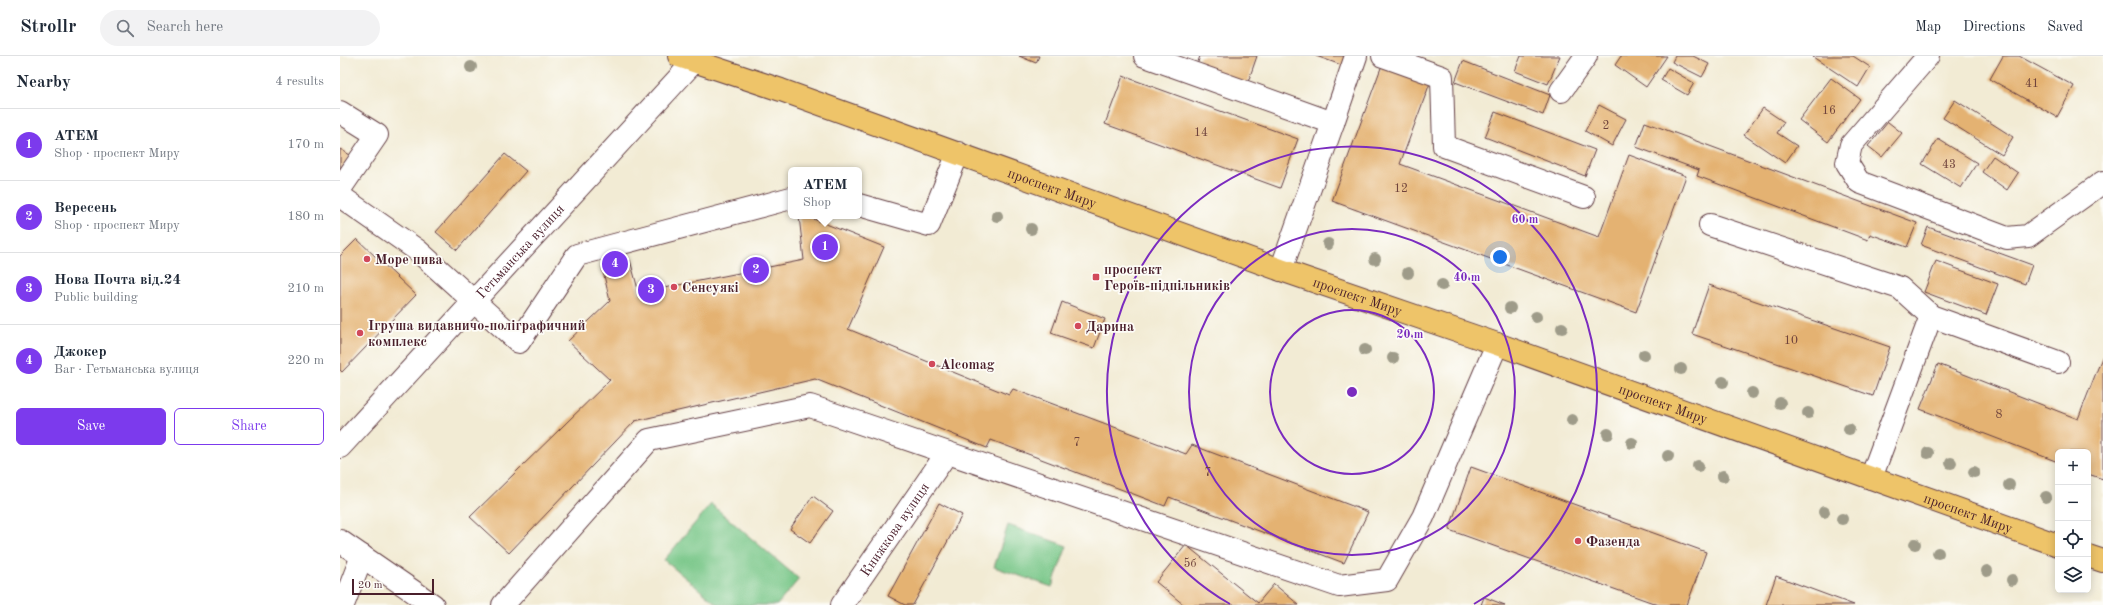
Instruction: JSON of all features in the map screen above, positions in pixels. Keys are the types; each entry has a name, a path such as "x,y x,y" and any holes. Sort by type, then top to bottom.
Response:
{"main road":[{"name":"проспект Миру","path":"691,57 1281,270 1497,344 2055,544"},
{"path":"2091,557 2103,561"}],"street":[{"path":"1144,56 1333,123"},
{"path":"1281,270 1356,56"},
{"path":"1383,56 1442,77 1444,146 1584,197"},
{"path":"1561,91 1586,56"},
{"path":"1928,56 1850,145 1847,163 1859,182 2007,238 2028,236 2103,182"},
{"name":"Гетьманська вулиця","path":"340,446 475,302 691,57"},
{"path":"340,112 377,135 342,200 417,250 519,342 577,255 788,199"},
{"path":"862,206 929,225 958,153"},
{"path":"1710,225 1900,288 1931,316 2058,362"},
{"path":"1871,478 1931,316"},
{"path":"503,605 649,440 810,406 1339,586 1387,580 1423,517 1497,344"},
{"name":"Книжкова вулиця","path":"842,605 947,453"},
{"path":"340,541 433,605"},
{"path":"343,605 346,583 362,556"}],"green space":[{"path":"711,504 799,579 777,605 718,605 664,560"},
{"path":"1008,525 1067,546 1052,587 994,567"}],"building":[{"path":"1019,56 1039,56 1036,63"},
{"path":"1200,56 1257,56 1247,85 1196,68"},
{"path":"1316,56 1351,56 1347,67"},
{"path":"1521,56 1560,56 1548,84 1515,71"},
{"path":"1621,56 1667,56 1646,87 1615,65"},
{"path":"1675,56 1693,56 1709,64 1702,77 1672,62"},
{"path":"1853,56 1870,67 1858,87 1813,57"},
{"path":"2003,56 2019,56 2074,86 2057,117 1990,79"},
{"path":"1463,61 1550,95 1543,115 1455,82"},
{"path":"1382,65 1430,83 1400,164 1599,237 1629,155 1686,176 1636,312 1332,201"},
{"path":"1668,68 1694,83 1687,95 1661,80"},
{"path":"1123,76 1298,139 1280,188 1105,124"},
{"path":"1831,78 1860,99 1828,142 1799,120"},
{"path":"1955,100 2013,137 2002,155 1943,118"},
{"path":"1599,105 1626,119 1612,146 1585,131"},
{"path":"1763,108 1784,122 1777,133 1797,146 1785,163 1744,135"},
{"path":"1495,112 1595,150 1585,176 1485,137"},
{"path":"1645,122 1917,223 1907,247 1870,234 1868,240 1697,176 1699,170 1636,147"},
{"path":"1888,122 1902,133 1882,157 1868,146"},
{"path":"1938,139 1977,163 1961,188 1922,164"},
{"path":"340,149 350,155 340,172"},
{"path":"505,154 526,171 457,250 436,232"},
{"path":"1993,156 2018,173 2007,190 1982,172"},
{"path":"799,219 814,219 884,247 848,329 1009,395 1013,389 1186,454 1192,445 1368,512 1344,563 1169,497 1165,506 991,440 987,448 815,379 635,421 509,553 470,517 610,380 568,341 610,301 602,267 630,260 639,293 804,260"},
{"path":"1928,227 2032,265 2025,284 1921,245"},
{"name":"Ігруша видавничо-поліграфичний комплекс","path":"357,239 416,295 342,372 340,370 340,256"},
{"path":"1936,261 1998,284 1986,315 1924,292"},
{"path":"1709,285 1890,347 1873,396 1692,334"},
{"name":"Дарина","path":"1062,302 1105,319 1094,348 1051,333"},
{"path":"2103,355 2103,479 2091,475 2091,449 2055,449 2055,461 1920,409 1938,364 2078,419"},
{"name":"Фазенда","path":"1471,467 1706,552 1687,605 1659,605 1449,530"},
{"path":"813,496 833,511 810,543 790,529"},
{"path":"939,503 962,515 913,605 905,605 888,596"},
{"path":"1186,545 1258,603 1274,584 1299,605 1184,605 1156,582"},
{"path":"1776,576 1854,605 1766,605"},
{"path":"1484,597 1505,605 1481,605"}],"place":[{"name":"АТЕМ","path":"825,247"},
{"name":"Море пива","path":"367,259"},
{"name":"Джокер","path":"615,264"},
{"name":"Вересень","path":"756,270"},
{"name":"проспект Героїв-підпільників","path":"1096,277"},
{"name":"Сенсуякі","path":"674,287"},
{"name":"Нова Почта від.24","path":"651,290"},
{"name":"Дарина","path":"1078,326"},
{"name":"Ігруша видавничо-поліграфичний комплекс","path":"360,333"},
{"name":"Alcomag","path":"932,364"},
{"name":"Фазенда","path":"1578,541"}]}
